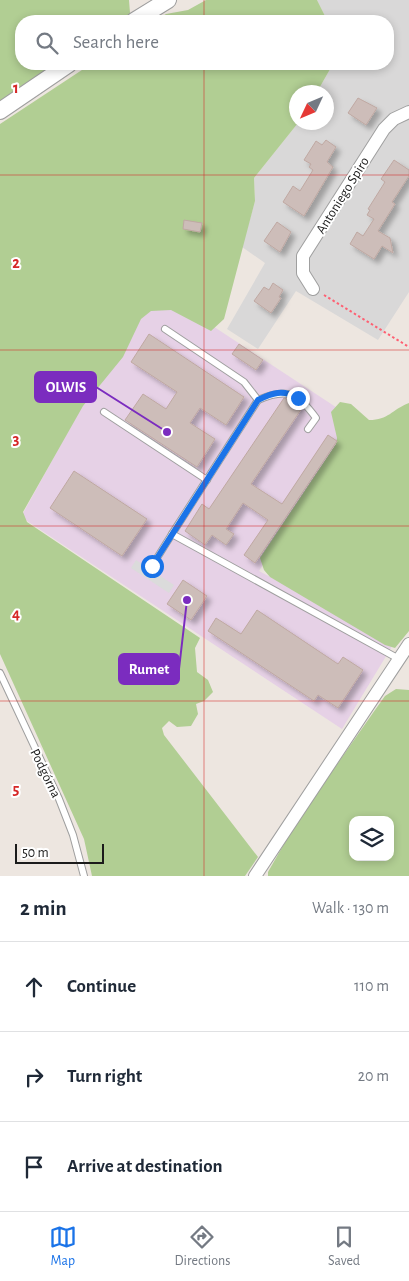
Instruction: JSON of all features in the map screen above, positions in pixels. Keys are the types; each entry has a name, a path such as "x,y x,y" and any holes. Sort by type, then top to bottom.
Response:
{"street":[{"path":"144,15 168,0"},
{"path":"0,111 60,70"},
{"name":"Antoniego Spiro","path":"313,288 303,273 303,256 384,129 394,119 409,112"},
{"path":"258,874 409,644"}],"lane":[{"path":"165,329 244,382 258,400"},
{"path":"152,566 258,400 280,392 289,393 298,398 316,418 308,429"},
{"path":"104,412 207,480"},
{"path":"172,534 400,659"},
{"name":"Podgórna","path":"0,673 74,835 84,876"}],"path":[{"path":"313,288 409,347"}],"shaded area":[{"path":"317,0 409,0 409,292 378,340 296,291 258,349 227,329 265,263 242,247 255,201 254,178 292,130 334,130 334,85 321,85 330,70 394,70 394,15 324,15"},
{"path":"149,284 354,419 259,571 394,643 342,729 21,517"},
{"path":"136,560 174,585 169,593 131,568"}],"green space":[{"path":"0,0 129,0 129,15 15,15 15,70 51,70 0,103"},
{"path":"206,0 317,0 324,15 164,15 188,10"},
{"path":"82,70 330,70 321,85 289,85 289,130 292,130 254,178 255,201 224,319 211,331 171,310 151,311 141,319 123,357 83,406 23,512 27,522 200,638 195,648 197,672 208,680 213,692 204,701 196,704 198,714 191,726 177,727 169,721 162,728 164,735 258,857 245,876 92,876 84,839 0,654 0,124"},
{"path":"340,402 351,404 369,420 376,420 386,416 409,403 409,631 395,648 385,645 270,577 264,570 260,558 336,444 337,438 331,412"},
{"path":"396,689 409,690 409,876 268,876 268,872 296,823 385,696"}],"building":[{"path":"358,98 377,108 366,125 348,113"},
{"path":"326,140 336,147 327,162 333,167 304,216 283,202 293,186 300,191 313,170 309,167 311,164 304,160 316,141 322,145"},
{"path":"394,160 409,170 409,176 392,202 395,204 378,231 390,238 393,253 382,246 374,259 350,244 357,232 363,236 374,219 367,215 370,210 368,209 385,182 381,179"},
{"path":"184,220 202,223 200,232 183,229"},
{"path":"277,222 291,232 280,252 264,241"},
{"path":"273,283 283,290 279,297 281,298 271,313 254,301 264,287 269,290"},
{"path":"149,334 244,397 226,425 200,408 190,423 215,439 197,467 125,420 143,394 166,409 177,392 131,362"},
{"path":"239,344 263,360 256,370 232,354"},
{"path":"284,398 295,402 302,408 251,484 282,504 328,435 337,441 255,563 244,555 268,520 243,503 226,529 234,534 226,545 212,535 205,545 185,531 202,504 209,509"},
{"path":"74,471 147,519 122,556 50,508"},
{"path":"183,580 207,596 191,620 167,604"},
{"path":"257,610 338,664 343,657 363,670 338,708 318,695 314,701 208,631 216,618 241,634"}],"place":[{"name":"OLWIS","path":"167,432"},
{"name":"Rumet","path":"187,600"}],"route":[{"path":"152,566 258,400 280,392 289,393 298,398"}]}
